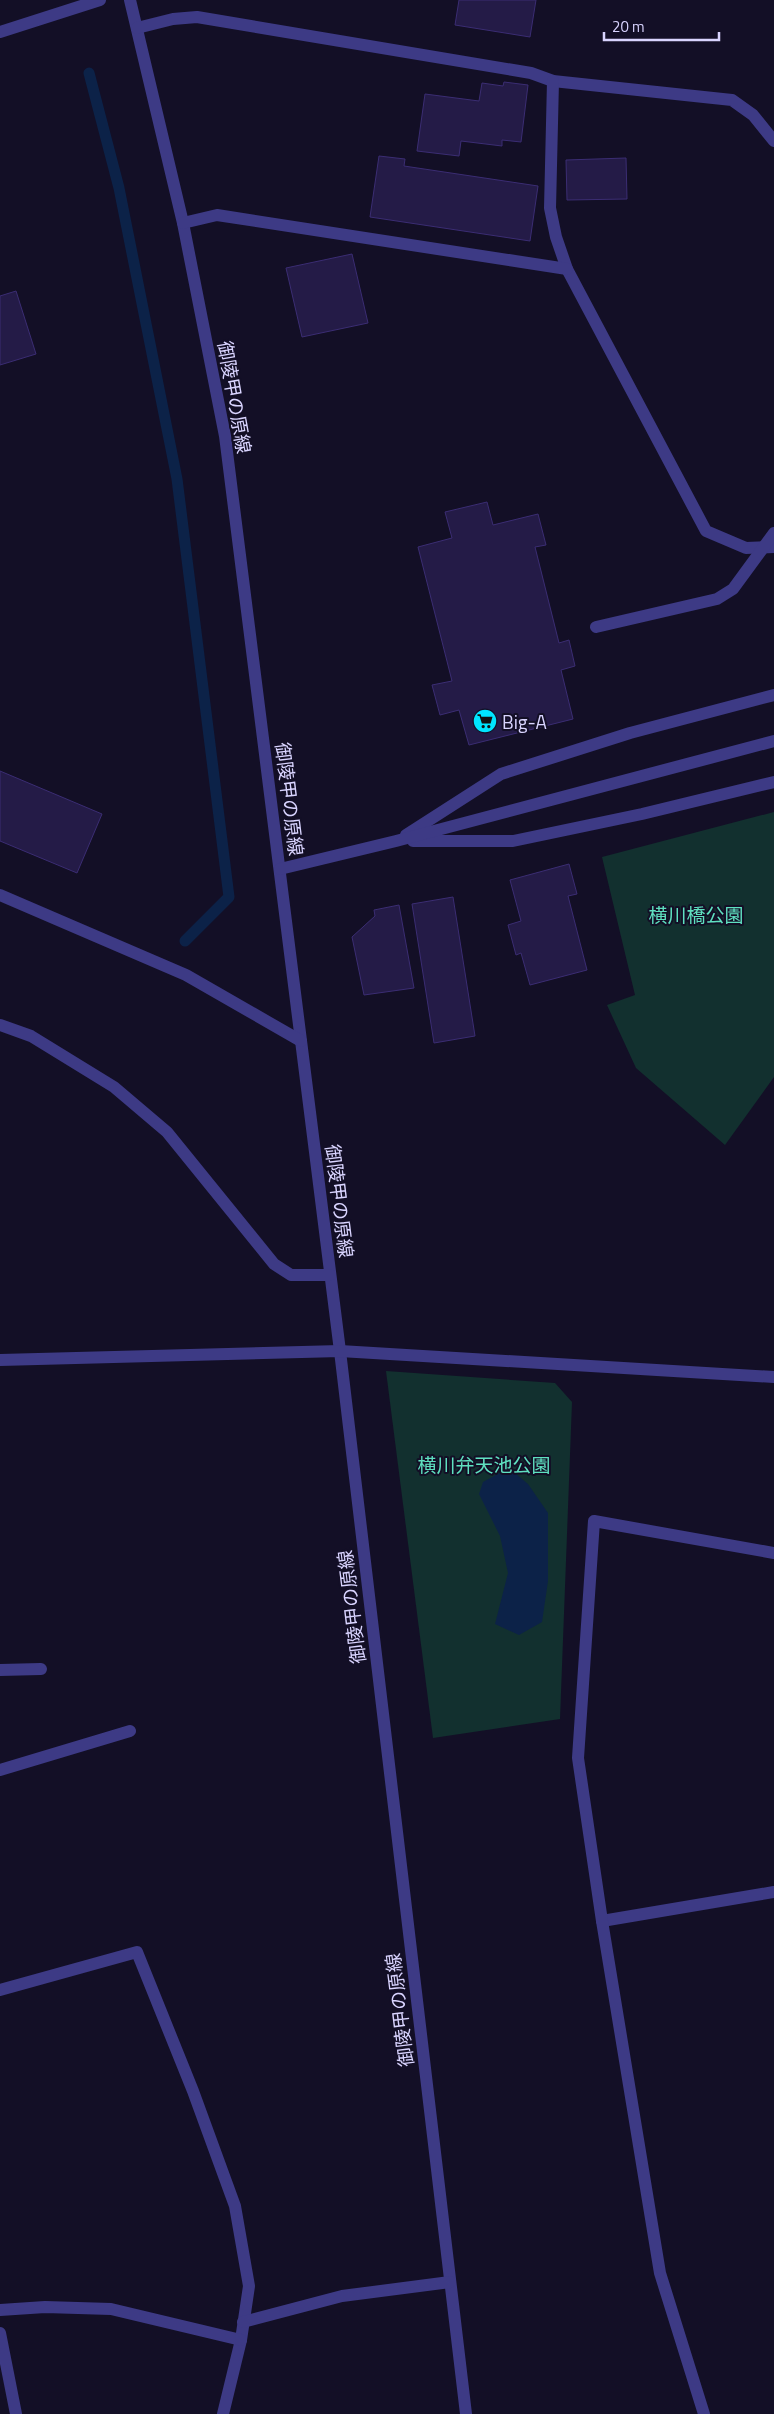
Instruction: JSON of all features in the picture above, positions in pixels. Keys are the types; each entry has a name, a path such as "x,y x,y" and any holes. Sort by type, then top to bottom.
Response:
{"street":[{"path":"0,32 100,0"},
{"name":"御陵甲の原線","path":"130,0 183,223 225,436 340,1352 466,2414"},
{"path":"137,28 173,19 198,17 531,73 553,81 732,100 753,115 774,140"},
{"path":"553,81 550,208 556,237 567,268 706,531 746,548 768,547"},
{"path":"183,223 217,215 567,268"},
{"path":"596,627 717,599 733,589 768,547 774,533"},
{"path":"396,842 501,774 630,733 774,695"},
{"path":"280,869 396,842 774,740"},
{"path":"396,842 513,841 642,814 774,782"},
{"path":"0,895 186,975 301,1041"},
{"path":"0,1025 31,1036 114,1087 167,1132 274,1264 291,1275 330,1275"},
{"path":"0,1360 340,1352 774,1377"},
{"path":"704,2414 660,2273 602,1921 578,1758 594,1521 774,1553"},
{"path":"0,1670 42,1669"},
{"path":"0,1770 130,1731"},
{"path":"602,1921 774,1892"},
{"path":"0,1990 137,1952 193,2090 235,2206 249,2286 240,2340 223,2414"},
{"path":"243,2322 342,2296 450,2282"},
{"path":"0,2310 46,2307 111,2309 240,2340"},
{"path":"0,2333 16,2414"}],"green space":[{"name":"横川橋公園","path":"774,812 774,1077 725,1145 636,1068 607,1005 635,995 602,857"},
{"name":"横川弁天池公園","path":"386,1371 555,1383 572,1402 560,1719 433,1738"}],"water":[{"path":"509,1468 528,1484 548,1513 548,1581 542,1622 519,1635 495,1624 508,1573 500,1536 479,1494 483,1482"}],"building":[{"path":"459,0 536,0 530,37 455,25"},
{"path":"504,82 528,85 521,142 502,140 502,146 461,141 459,156 417,151 425,94 479,101 482,83 503,86"},
{"path":"379,156 405,159 404,166 538,186 530,241 370,217"},
{"path":"626,158 627,199 567,200 566,160"},
{"path":"352,254 368,323 302,337 286,268"},
{"path":"16,291 36,354 0,365 0,296"},
{"path":"487,502 493,525 538,514 546,545 535,547 559,643 569,640 575,666 561,670 573,719 469,745 459,710 440,715 432,685 452,681 418,547 452,538 445,512"},
{"path":"0,771 102,814 77,873 0,841"},
{"path":"569,864 577,894 568,896 587,970 530,985 521,953 516,955 508,925 521,921 510,880"},
{"path":"453,897 475,1036 434,1043 412,904"},
{"path":"399,905 414,988 364,995 352,937 375,916 374,910"}],"waterway":[{"path":"89,73 119,188 177,479 229,897 185,941"}],"place":[{"name":"Big-A","path":"485,721"}]}
